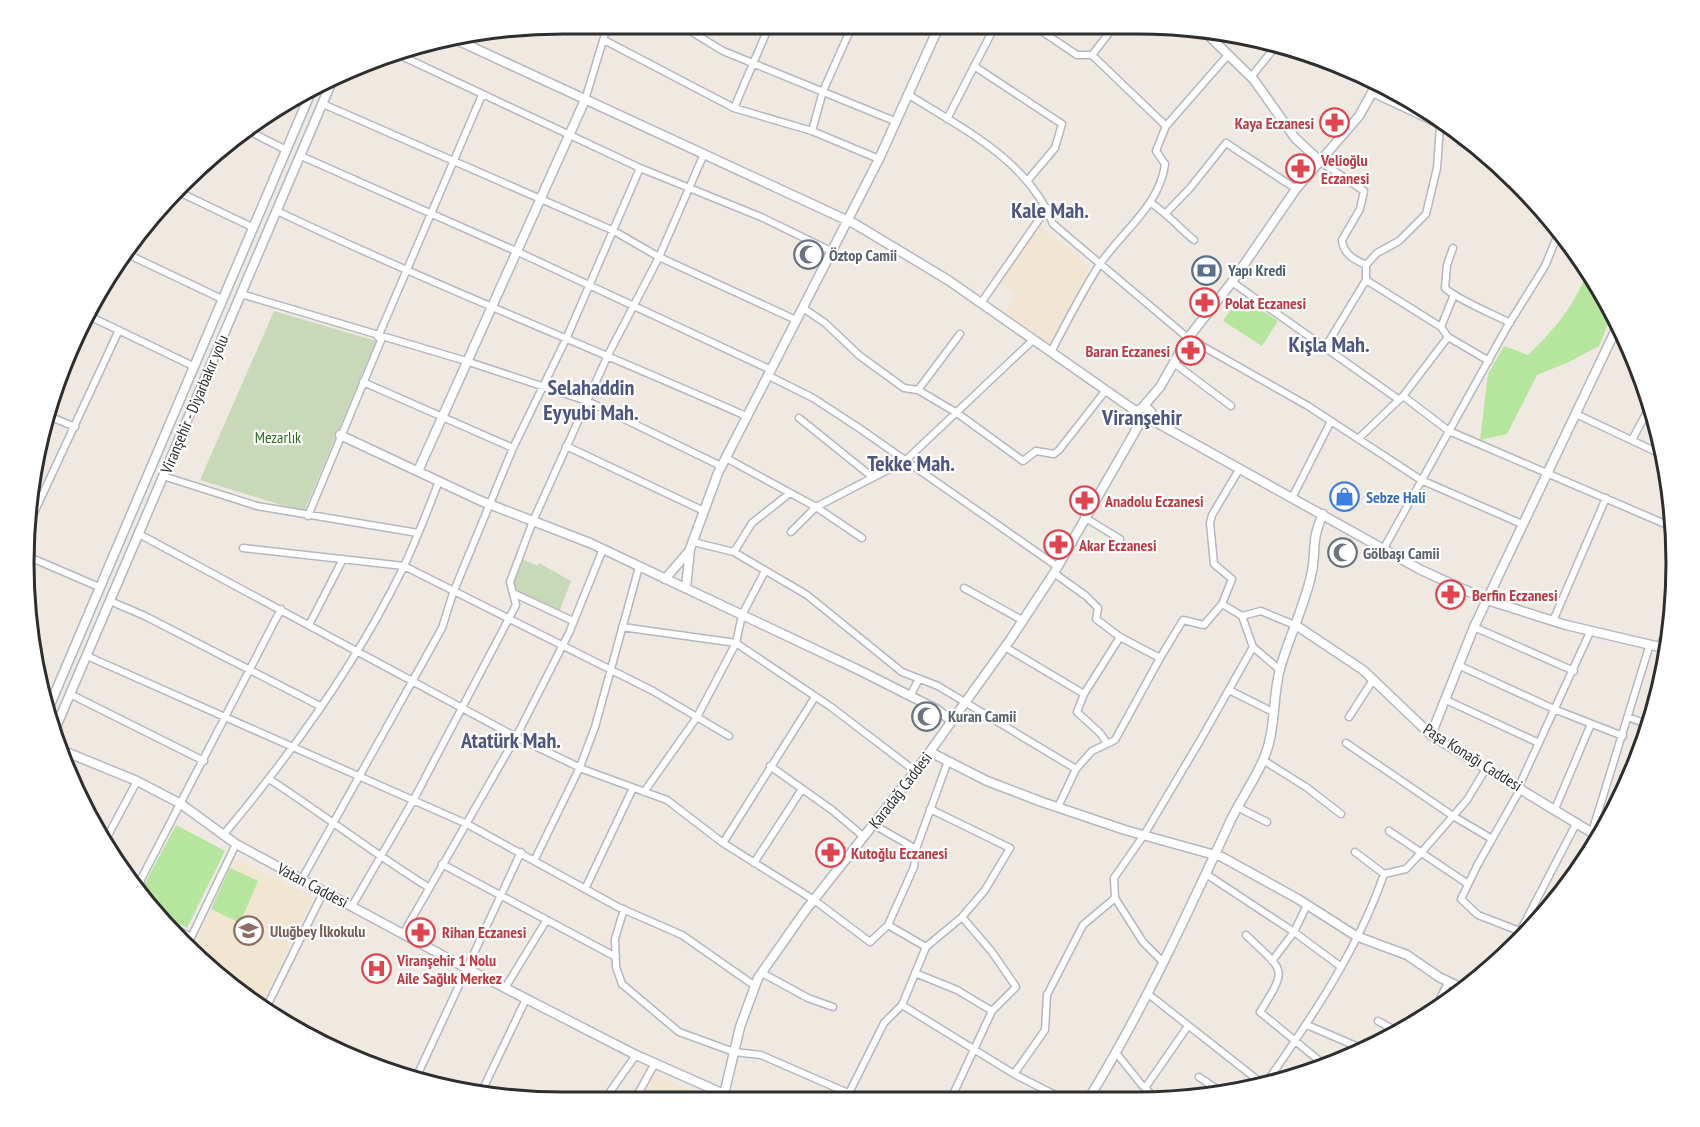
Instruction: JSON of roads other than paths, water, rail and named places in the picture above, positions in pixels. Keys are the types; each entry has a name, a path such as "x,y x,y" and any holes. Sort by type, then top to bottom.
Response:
{"street":[{"path":"418,471 466,361 571,136 606,34"},
{"path":"694,34 723,51 897,122"},
{"path":"734,108 766,34"},
{"path":"812,131 823,91 849,34"},
{"path":"687,588 691,546 723,462 768,372 833,252 897,122 936,34"},
{"path":"946,118 991,34"},
{"path":"1045,34 1077,55 1092,55 1166,126"},
{"path":"1092,55 1108,34"},
{"path":"604,40 734,108 812,131 879,159"},
{"path":"1216,41 1251,77 1295,138 1321,162 1364,190 1360,209 1342,240 1347,252 1355,260 1366,265"},
{"path":"468,44 585,100 848,220 981,303 1106,390 1421,570 1487,600 1553,621 1659,646"},
{"path":"1251,77 1270,52"},
{"path":"1051,352 1099,265 1151,203 1164,173 1165,164 1156,151 1166,126 1228,55"},
{"path":"407,59 640,168 761,217 833,252"},
{"path":"974,66 1062,124 1055,148 1028,180"},
{"name":"Viranşehir - Diyarbakır yolu","path":"59,720 329,90"},
{"path":"1160,387 1152,416 1146,424 1140,423 1136,417 1160,387 1188,338 1232,282 1296,189 1359,116 1372,93 1409,110"},
{"path":"308,516 430,213 482,95"},
{"path":"909,95 981,141 1028,180 1047,208 1053,224 1188,338 1331,421 1421,480 1522,524"},
{"name":"Viranşehir - Diyarbakır yolu","path":"53,698 307,101"},
{"path":"323,104 615,231 658,257 796,320"},
{"path":"1326,346 1366,280 1366,265 1377,253 1400,241 1426,214 1437,168 1440,131"},
{"path":"255,134 286,150"},
{"path":"1166,213 1190,188 1226,143 1296,189"},
{"path":"352,906 414,799 516,604 510,582 533,521 587,401 634,309 704,154"},
{"path":"301,156 518,252 768,372 813,398 1056,570 1098,608 1096,619 1120,637 1160,658"},
{"path":"302,879 442,628 453,593 513,448 567,338 615,231 640,168"},
{"path":"184,195 252,227"},
{"path":"1151,203 1166,213 1194,240"},
{"path":"981,303 1047,208"},
{"path":"277,211 406,272 609,355 746,416"},
{"path":"1384,548 1510,323 1545,266 1556,240"},
{"path":"1453,248 1444,284 1453,297 1471,302 1510,323"},
{"path":"133,257 222,299"},
{"path":"1366,280 1441,327 1449,337 1489,361"},
{"path":"1232,282 1449,431 1663,522"},
{"path":"241,294 466,361 587,401 790,493 816,507 862,538"},
{"path":"1441,327 1453,297"},
{"path":"803,308 825,323 860,356 904,388 918,390 957,413 1023,461 1036,451 1054,454 1059,450 1106,390"},
{"path":"95,319 193,366"},
{"path":"38,500 75,428 119,330"},
{"path":"918,390 960,334"},
{"path":"1431,735 1474,627 1613,335"},
{"path":"1358,439 1401,397 1449,337"},
{"path":"791,532 816,507 871,476 905,461 1033,340"},
{"path":"1174,363 1231,406"},
{"path":"363,382 513,448"},
{"path":"1576,414 1653,450"},
{"path":"1632,440 1644,417"},
{"path":"799,418 871,476"},
{"path":"55,419 75,428"},
{"path":"1292,498 1331,421"},
{"name":"Karadağ Caddesi","path":"725,1093 740,1027 762,973 814,900 930,752 1005,647 1056,570 1140,423"},
{"path":"340,435 491,505 603,549 687,588 910,696 952,721"},
{"path":"566,446 704,511"},
{"path":"1058,807 1076,769 1092,750 1115,740 1183,620 1204,625 1222,604 1232,579 1214,564 1210,524 1216,506 1240,468"},
{"path":"163,476 257,506 418,534"},
{"path":"224,834 293,746 357,651 404,566 439,482"},
{"path":"734,552 752,524 790,493"},
{"path":"1553,621 1606,498"},
{"path":"1092,1093 1117,1054 1237,807 1263,760 1270,742 1280,670 1297,626 1313,566 1312,547 1315,531 1323,514"},
{"path":"1084,518 1120,539"},
{"path":"139,534 516,737 580,767 667,801 723,843 814,900 870,942 888,925 914,867 916,849 948,761"},
{"path":"691,546 734,552 807,595 888,662 919,679 938,686 1076,769"},
{"path":"665,579 691,546"},
{"path":"243,548 404,566 453,593 611,670 729,736"},
{"path":"403,934 516,737 562,646 603,549"},
{"path":"34,559 99,587"},
{"path":"309,624 343,559"},
{"path":"536,859 580,767 595,727 639,567"},
{"path":"644,792 697,717 736,643 742,615 765,571"},
{"path":"964,588 1022,621"},
{"path":"513,593 573,621"},
{"path":"110,601 145,616 320,706"},
{"path":"1222,604 1242,616 1253,647 1280,670"},
{"path":"141,881 280,609"},
{"path":"1242,616 1261,610 1297,626"},
{"name":"Paşa Konağı Caddesi","path":"1297,626 1373,680 1431,735 1592,832"},
{"path":"622,627 736,643 815,697 915,771"},
{"path":"1474,627 1574,671"},
{"path":"1518,930 1484,918 1464,904 1461,899 1520,787 1591,630"},
{"path":"1107,743 1100,733 1077,712 1084,694 1120,637"},
{"path":"1599,821 1650,644"},
{"path":"1005,647 1084,694"},
{"path":"1163,962 1143,942 1115,898 1114,878 1144,835 1253,647"},
{"path":"87,656 467,824 536,859 624,909 682,935 755,986"},
{"path":"1458,666 1556,710 1623,736"},
{"path":"910,696 919,679"},
{"path":"1349,717 1373,680"},
{"path":"1229,690 1273,712"},
{"path":"70,694 204,761"},
{"path":"723,843 815,697"},
{"path":"1446,699 1539,743"},
{"path":"1628,717 1641,722"},
{"path":"1555,809 1591,724"},
{"path":"1346,743 1453,816 1492,839"},
{"path":"930,752 987,781 1058,807 1215,855 1307,904 1356,936 1407,955 1456,985"},
{"name":"Vatan Caddesi","path":"70,754 137,781 181,804 236,844 466,969 711,1093"},
{"path":"1263,760 1306,787 1341,814"},
{"path":"770,766 864,837"},
{"path":"1355,852 1384,873 1406,869 1467,800 1487,767"},
{"path":"268,779 334,821 380,857 428,887"},
{"path":"109,834 137,781"},
{"path":"586,887 633,788"},
{"path":"754,863 802,789"},
{"path":"1237,807 1267,822"},
{"path":"849,1093 884,1023 902,1005 926,947 962,917 985,890 1010,848 930,809"},
{"path":"1533,913 1577,822"},
{"path":"874,825 916,849"},
{"path":"1389,831 1420,854 1468,884"},
{"path":"186,935 191,937 236,844"},
{"path":"419,1072 521,852"},
{"path":"442,864 616,957"},
{"path":"1272,1074 1307,1025 1356,936 1371,914 1384,873"},
{"path":"1206,874 1294,932 1340,966"},
{"path":"269,1002 324,891"},
{"path":"1014,1074 1045,1030 1047,995 1083,925 1115,898"},
{"path":"1272,961 1294,932 1307,904"},
{"path":"624,909 615,939 616,967 622,984 658,1016 679,1032 734,1052 761,1055 844,1093"},
{"path":"954,1093 992,1011 1016,987 992,952 962,917"},
{"path":"505,988 546,921"},
{"path":"888,925 926,947"},
{"path":"1246,935 1272,961 1280,974 1280,981 1260,1012 1318,1060"},
{"path":"762,973 808,998 833,1006"},
{"path":"915,973 957,990 992,1011"},
{"path":"1442,995 1448,982"},
{"path":"1147,993 1254,1078"},
{"path":"484,1086 526,999"},
{"path":"902,1005 1014,1074 1051,1093"},
{"path":"1378,1021 1390,1028"},
{"path":"1307,1025 1354,1045"},
{"path":"1145,1088 1188,1026"},
{"path":"1117,1054 1149,1092"},
{"path":"609,1093 636,1055"},
{"path":"639,1093 655,1064"},
{"path":"1199,1077 1213,1087"}],"place":[{"name":"Kaya Eczanesi","path":"1335,123"},
{"name":"Velioğlu Eczanesi","path":"1300,169"},
{"name":"Öztop Camii","path":"808,255"},
{"name":"Yapı Kredi","path":"1207,270"},
{"name":"Polat Eczanesi","path":"1204,303"},
{"name":"Baran Eczanesi","path":"1191,351"},
{"name":"Sebze Hali","path":"1345,497"},
{"name":"Anadolu Eczanesi","path":"1084,501"},
{"name":"Akar Eczanesi","path":"1058,545"},
{"name":"Gölbaşı Camii","path":"1342,553"},
{"name":"Berfin Eczanesi","path":"1451,595"},
{"name":"Kuran Camii","path":"927,716"},
{"name":"Kutoğlu Eczanesi","path":"830,853"},
{"name":"Uluğbey İlkokulu","path":"249,931"},
{"name":"Rihan Eczanesi","path":"421,932"},
{"name":"Viranşehir 1 Nolu Aile Sağlık Merkez","path":"376,969"}],"district":[{"name":"Kale Mah.","path":"1050,210"},
{"name":"Kışla Mah.","path":"1329,344"},
{"name":"Selahaddin Eyyubi Mah.","path":"591,400"},
{"name":"Viranşehir","path":"1142,417"},
{"name":"Tekke Mah.","path":"911,463"},
{"name":"Atatürk Mah.","path":"511,740"}],"park label":[{"name":"Mezarlık","path":"278,437"}]}
